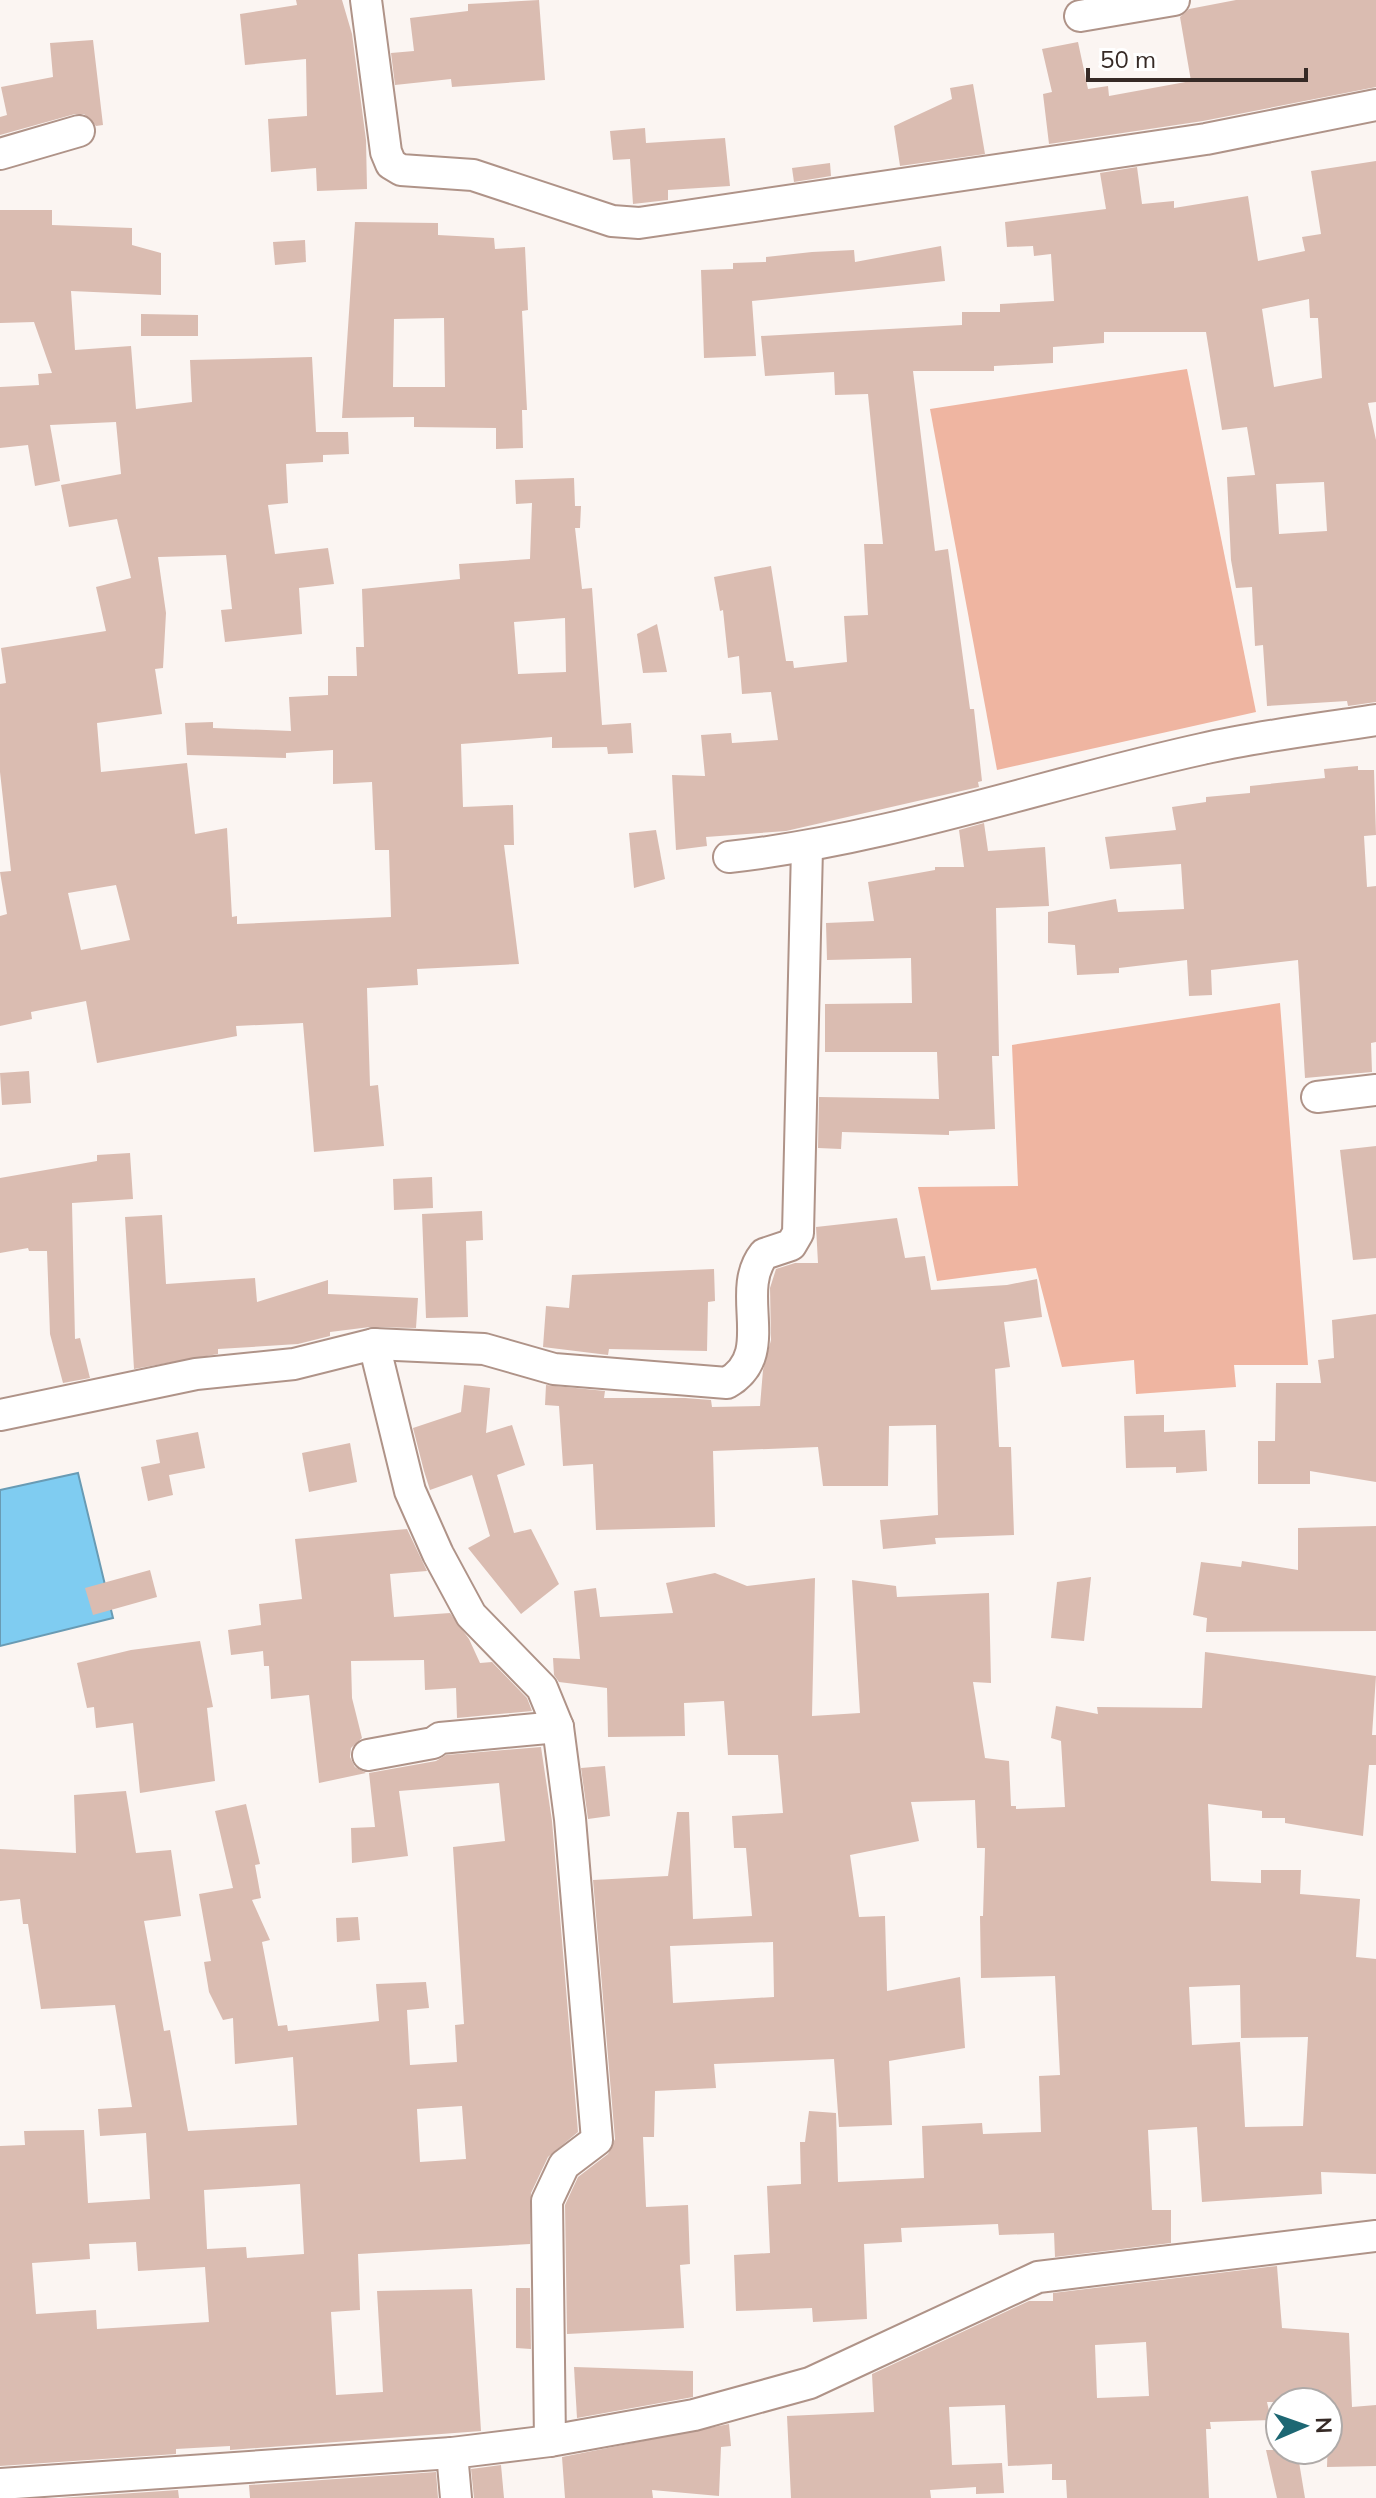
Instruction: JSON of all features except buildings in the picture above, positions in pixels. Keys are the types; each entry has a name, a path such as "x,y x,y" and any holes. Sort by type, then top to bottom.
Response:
{"street":[{"path":"366,0 386,152 391,164 401,170 473,175 612,221 639,223 1174,144 1376,105"},
{"path":"1080,16 1174,0"},
{"path":"0,154 79,131"},
{"path":"729,857 807,848 1002,802 1202,749 1376,720"},
{"path":"0,1415 196,1374 294,1364 374,1344 484,1349 554,1369 727,1383 744,1369 753,1346 752,1275 764,1254 791,1245 798,1233 807,848"},
{"path":"1317,1097 1376,1090"},
{"path":"374,1344 410,1491 438,1554 471,1615 542,1688 558,1727 570,1819 597,2140 564,2165 547,2201 550,2441"},
{"path":"368,1755 433,1743 440,1738 558,1727"},
{"path":"0,2484 452,2453 550,2441 694,2415 810,2383 1038,2277 1376,2236"},
{"path":"452,2453 456,2498"}],"shaded area":[{"path":"1187,369 1256,712 997,770 930,409"},
{"path":"1280,1003 1308,1365 1234,1365 1236,1387 1136,1394 1134,1360 1062,1367 1036,1268 937,1281 918,1187 1018,1186 1012,1045"}],"water":[{"path":"78,1473 113,1618 0,1646 0,1490"}]}
